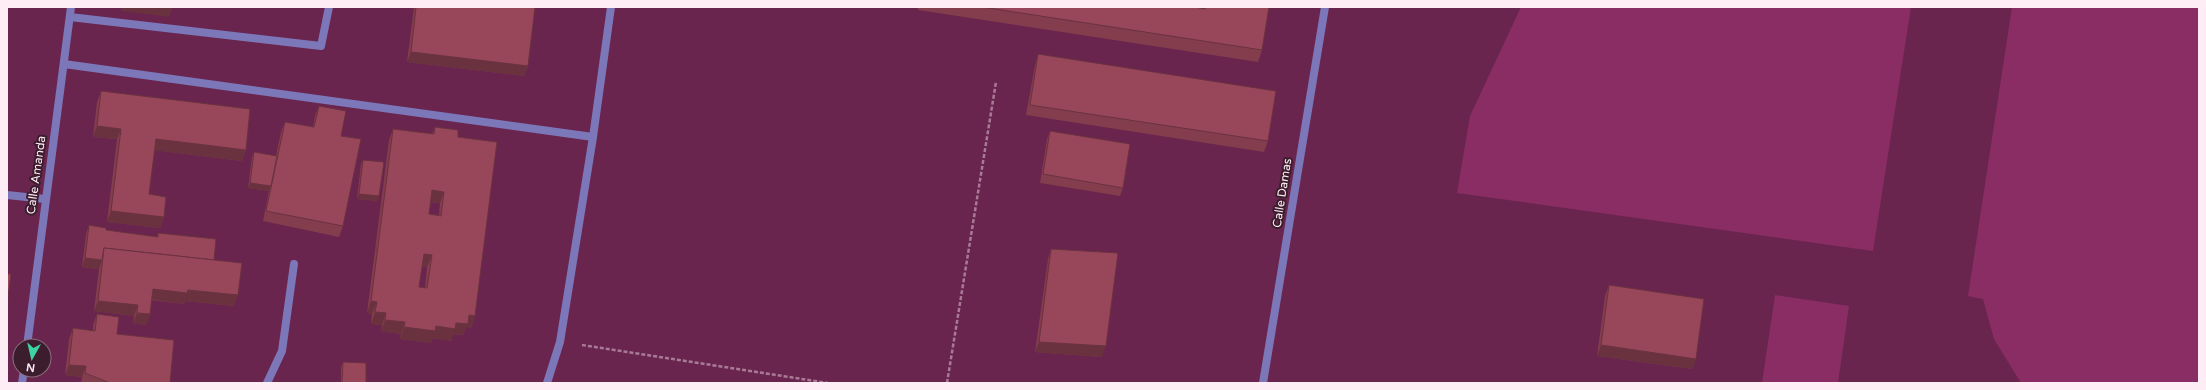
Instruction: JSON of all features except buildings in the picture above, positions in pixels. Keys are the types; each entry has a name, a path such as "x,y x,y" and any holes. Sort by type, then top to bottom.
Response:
{"street":[{"name":"Calle Amanda","path":"28,338 71,7"},
{"path":"70,17 321,46 329,7"},
{"path":"547,383 560,342 611,7"},
{"name":"Calle Damas","path":"1263,383 1325,7"},
{"path":"64,64 592,137"},
{"path":"7,195 45,199"},
{"path":"267,383 282,351 294,264"}],"path":[{"path":"947,383 996,82"},
{"path":"560,342 828,383"}],"shaded area":[{"path":"1521,7 1911,7 1873,251 1457,193 1470,116"},
{"path":"2012,7 2199,7 2199,383 2021,383 1994,339 1983,299 1968,296"},
{"path":"1775,295 1849,306 1838,383 1762,383"}]}
